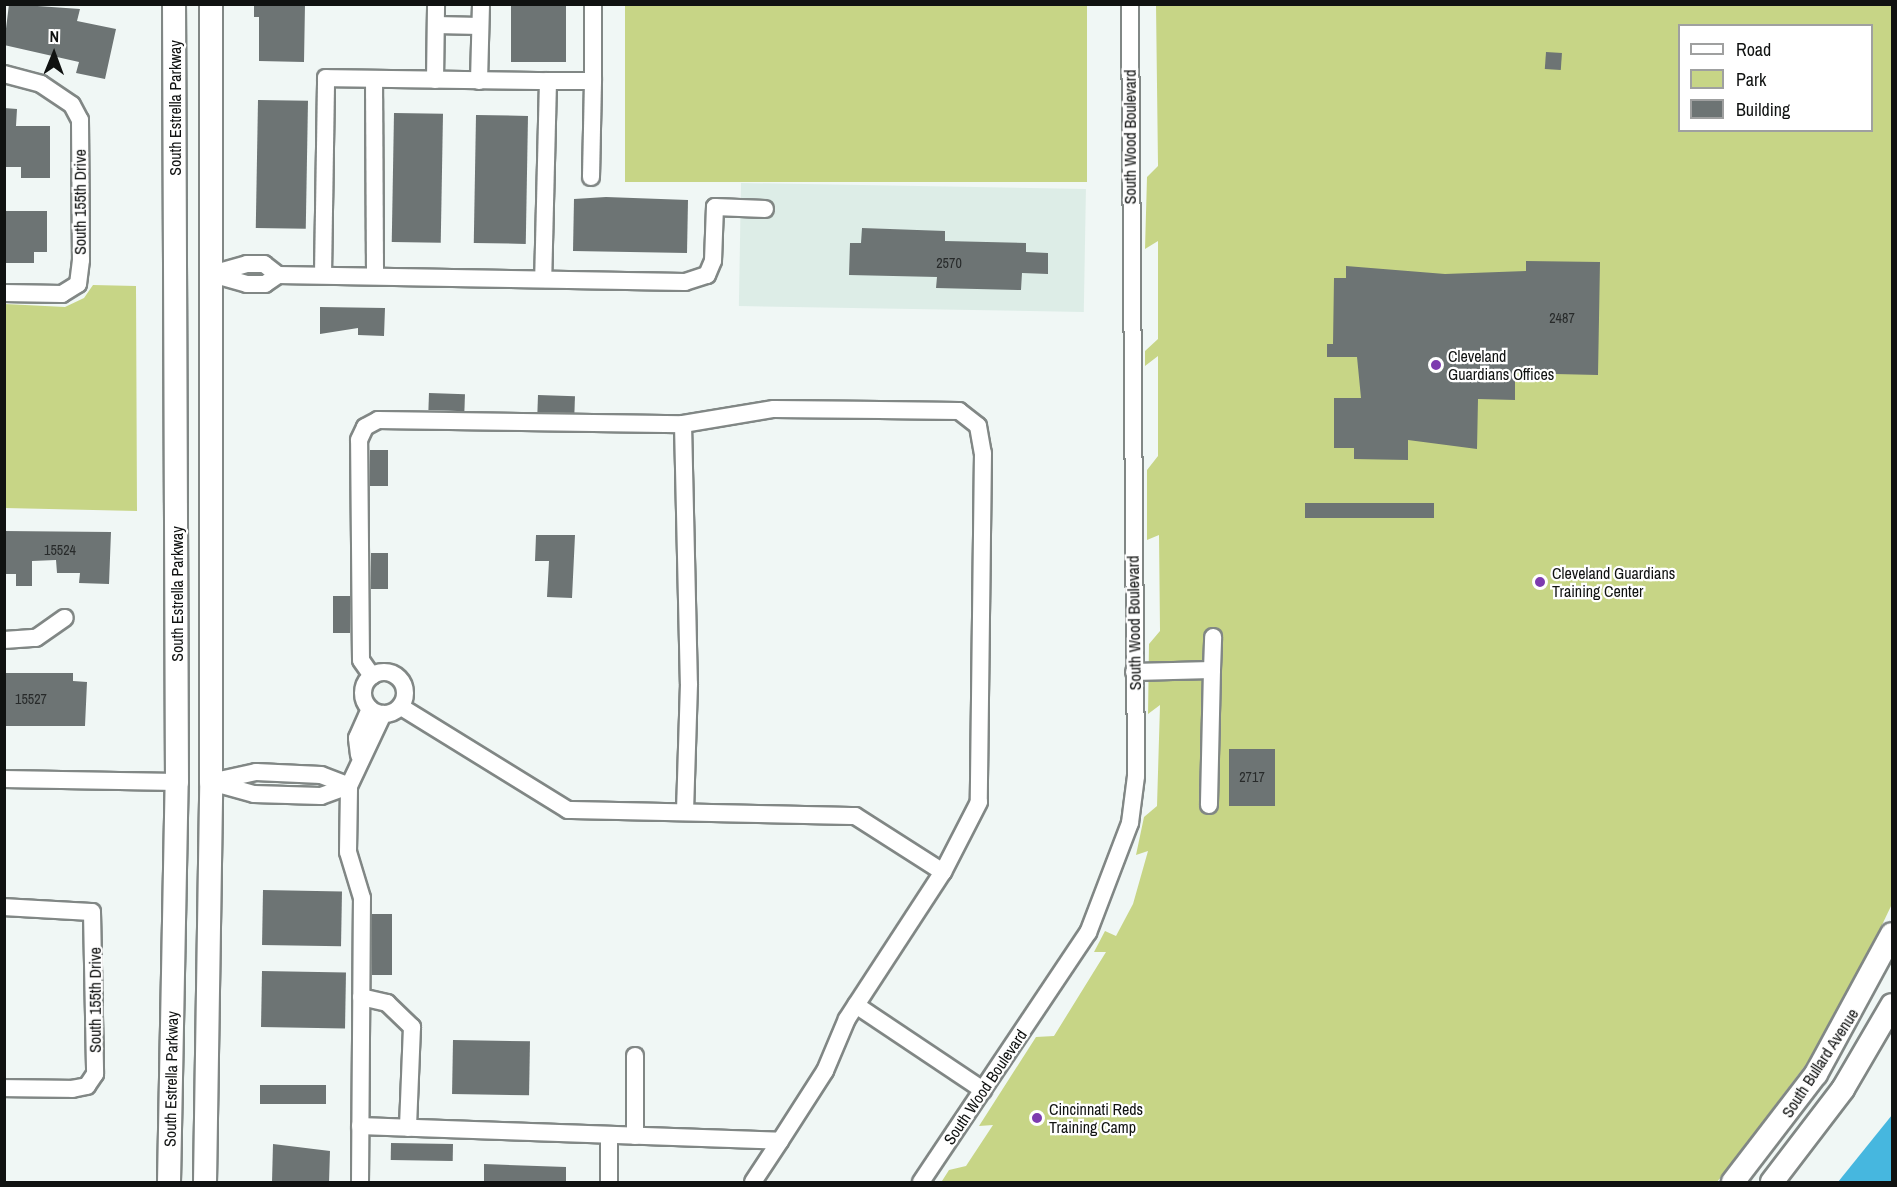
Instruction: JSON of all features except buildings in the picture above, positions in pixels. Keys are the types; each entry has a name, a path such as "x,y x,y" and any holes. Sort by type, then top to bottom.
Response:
{"main road":[{"name":"South Estrella Parkway","path":"169,1182 177,782 174,4"},
{"path":"205,1182 212,782 211,4"},
{"path":"177,782 212,782"},
{"name":"South Bullard Avenue","path":"1733,1182 1816,1074 1893,934"},
{"name":"South Bullard Avenue","path":"1772,1182 1843,1089 1893,1005"}],"street":[{"path":"435,80 436,4"},
{"path":"478,81 481,4"},
{"path":"591,177 593,4"},
{"name":"South Wood Boulevard","path":"921,1182 1088,933 1110,888 1134,795 1130,4"},
{"path":"436,24 480,26"},
{"name":"South 155th Drive","path":"4,74 41,84 72,105 80,120 78,284 62,294 4,293"},
{"path":"323,275 326,78 593,81"},
{"path":"374,80 375,276"},
{"path":"543,279 548,81"},
{"path":"212,274 248,284 265,284 278,274 686,282 707,275 713,261 715,207 765,209"},
{"path":"372,676 361,660 360,440 365,427 378,420 682,424 774,409 959,411 978,426 983,453 979,801 943,872 856,1005 825,1071 753,1182"},
{"path":"682,424 689,684 684,812"},
{"path":"4,640 36,638 66,618"},
{"path":"1209,805 1213,637"},
{"path":"1134,672 1212,670"},
{"path":"376,712 364,689 372,676 385,672 398,677 406,694 401,707"},
{"path":"360,1182 362,898 348,852 349,786 359,755 357,738 376,712 401,707 568,810 855,816 943,872"},
{"path":"212,782 256,772 321,775 349,786"},
{"path":"4,779 177,782"},
{"name":"South 155th Drive","path":"4,907 92,912 95,1074 87,1086 4,1088"},
{"path":"361,997 387,1003 412,1028 408,1128"},
{"path":"856,1005 983,1090"},
{"path":"635,1056 635,1136"},
{"path":"360,1126 780,1141"},
{"path":"609,1135 609,1182"}],"shaded area":[{"path":"741,183 1086,189 1084,312 739,306"}],"green space":[{"path":"625,5 1087,5 1087,182 625,182"},
{"name":"Cleveland Guardians Training Center","path":"1156,5 1892,5 1892,904 1850,992 1807,1063 1717,1182 942,1181 949,1170 966,1166 993,1125 979,1126 1036,1037 1054,1036 1106,952 1094,952 1105,931 1116,936 1133,904 1148,851 1136,855 1144,817 1157,806 1160,705 1148,714 1149,644 1160,631 1159,535 1147,540 1147,470 1158,456 1158,356 1145,366 1145,351 1158,339 1158,241 1145,249 1147,177 1158,166"},
{"path":"93,285 136,286 137,511 5,508 5,304 65,307 84,298"}],"water":[{"path":"1892,1115 1892,1182 1838,1182"}],"place":[{"name":"Cleveland Guardians Offices","path":"1436,365"},
{"name":"Cleveland Guardians Training Center","path":"1540,582"},
{"name":"Cincinnati Reds Training Camp","path":"1037,1118"}]}
